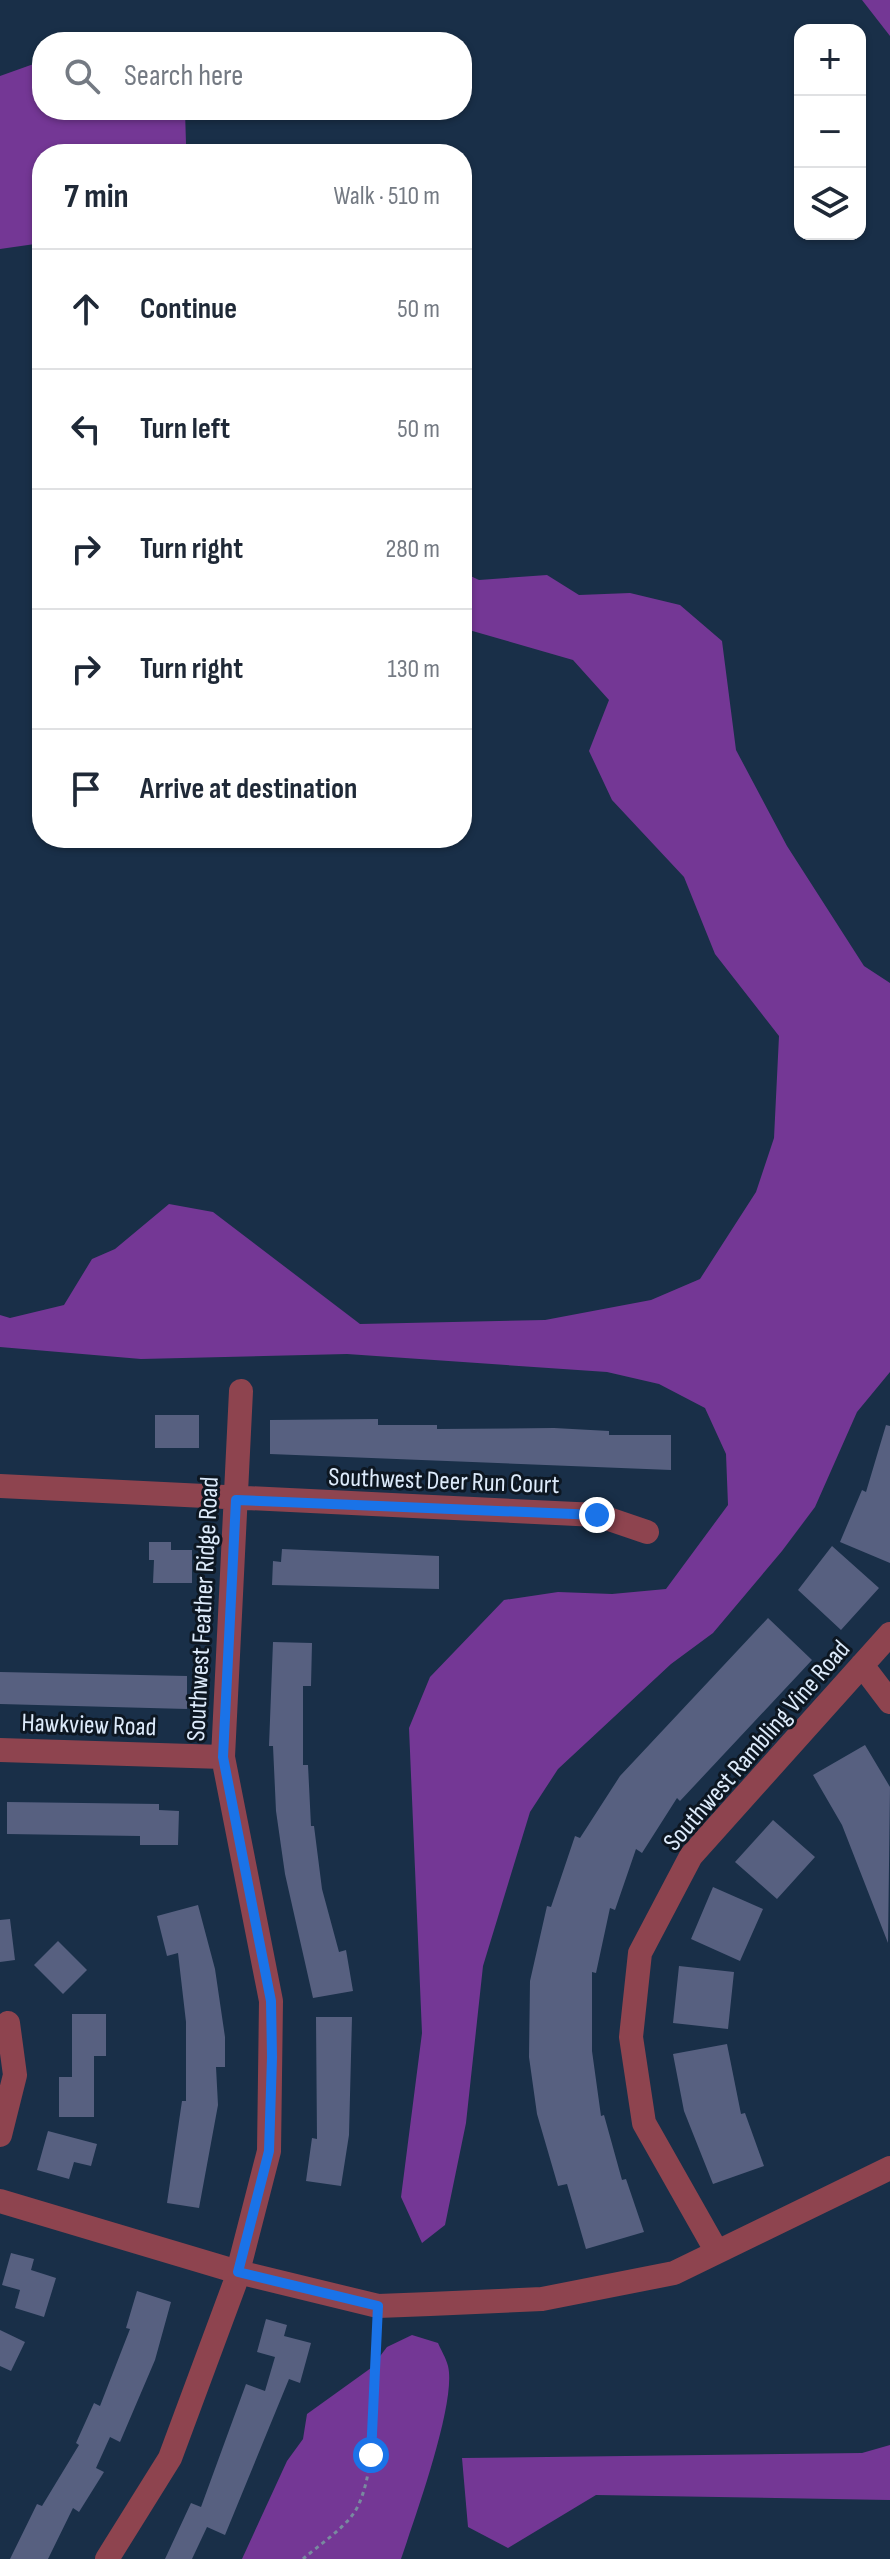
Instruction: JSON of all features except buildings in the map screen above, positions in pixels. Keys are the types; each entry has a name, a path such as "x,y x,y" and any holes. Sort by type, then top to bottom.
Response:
{"street":[{"name":"Southwest Feather Ridge Road","path":"107,2559 170,2458 238,2272 269,2151 271,2001 223,1757 241,1391"},
{"name":"Southwest Deer Run Court","path":"0,1486 236,1500 597,1515 647,1532"},
{"name":"Southwest Rambling Vine Road","path":"717,2252 644,2123 631,2037 640,1953 691,1856 890,1634"},
{"path":"862,1665 890,1702"},
{"name":"Hawkview Road","path":"0,1750 223,1757"},
{"path":"0,2135 15,2075 8,2023"},
{"path":"0,2201 238,2272 378,2306 542,2299 674,2273 890,2168"}],"path":[{"path":"303,2559 353,2514 365,2490 371,2455 378,2306"}],"shaded area":[{"path":"862,0 890,0 890,36"},
{"path":"32,65 32,120 185,120 186,144 32,144 32,244 0,249 0,76"},
{"path":"547,575 579,595 630,593 680,605 722,641 736,750 787,846 864,966 890,983 890,1372 857,1412 815,1507 782,1551 713,1633 671,1664 558,1769 530,1812 483,1966 466,2123 445,2225 422,2243 401,2197 422,2033 409,1728 430,1677 504,1600 558,1592 612,1594 666,1589 728,1505 726,1454 705,1408 659,1384 607,1372 347,1354 141,1359 0,1347 0,1315 10,1318 64,1305 92,1259 115,1249 169,1204 213,1212 360,1324 545,1320 651,1300 700,1279 756,1192 774,1138 779,1036 715,954 684,877 612,800 589,751 609,700 573,660 472,631 472,577 479,580"},
{"path":"412,2335 438,2343 448,2366 449,2383 441,2433 401,2559 242,2559 287,2461 303,2439 307,2414 371,2368 387,2347"},
{"path":"890,2445 890,2500 596,2495 508,2548 468,2527 462,2458 862,2453"}],"route":[{"path":"371,2455 378,2306 238,2272 269,2151 272,2057 271,2001 239,1823 223,1757 236,1500 597,1515"}]}
